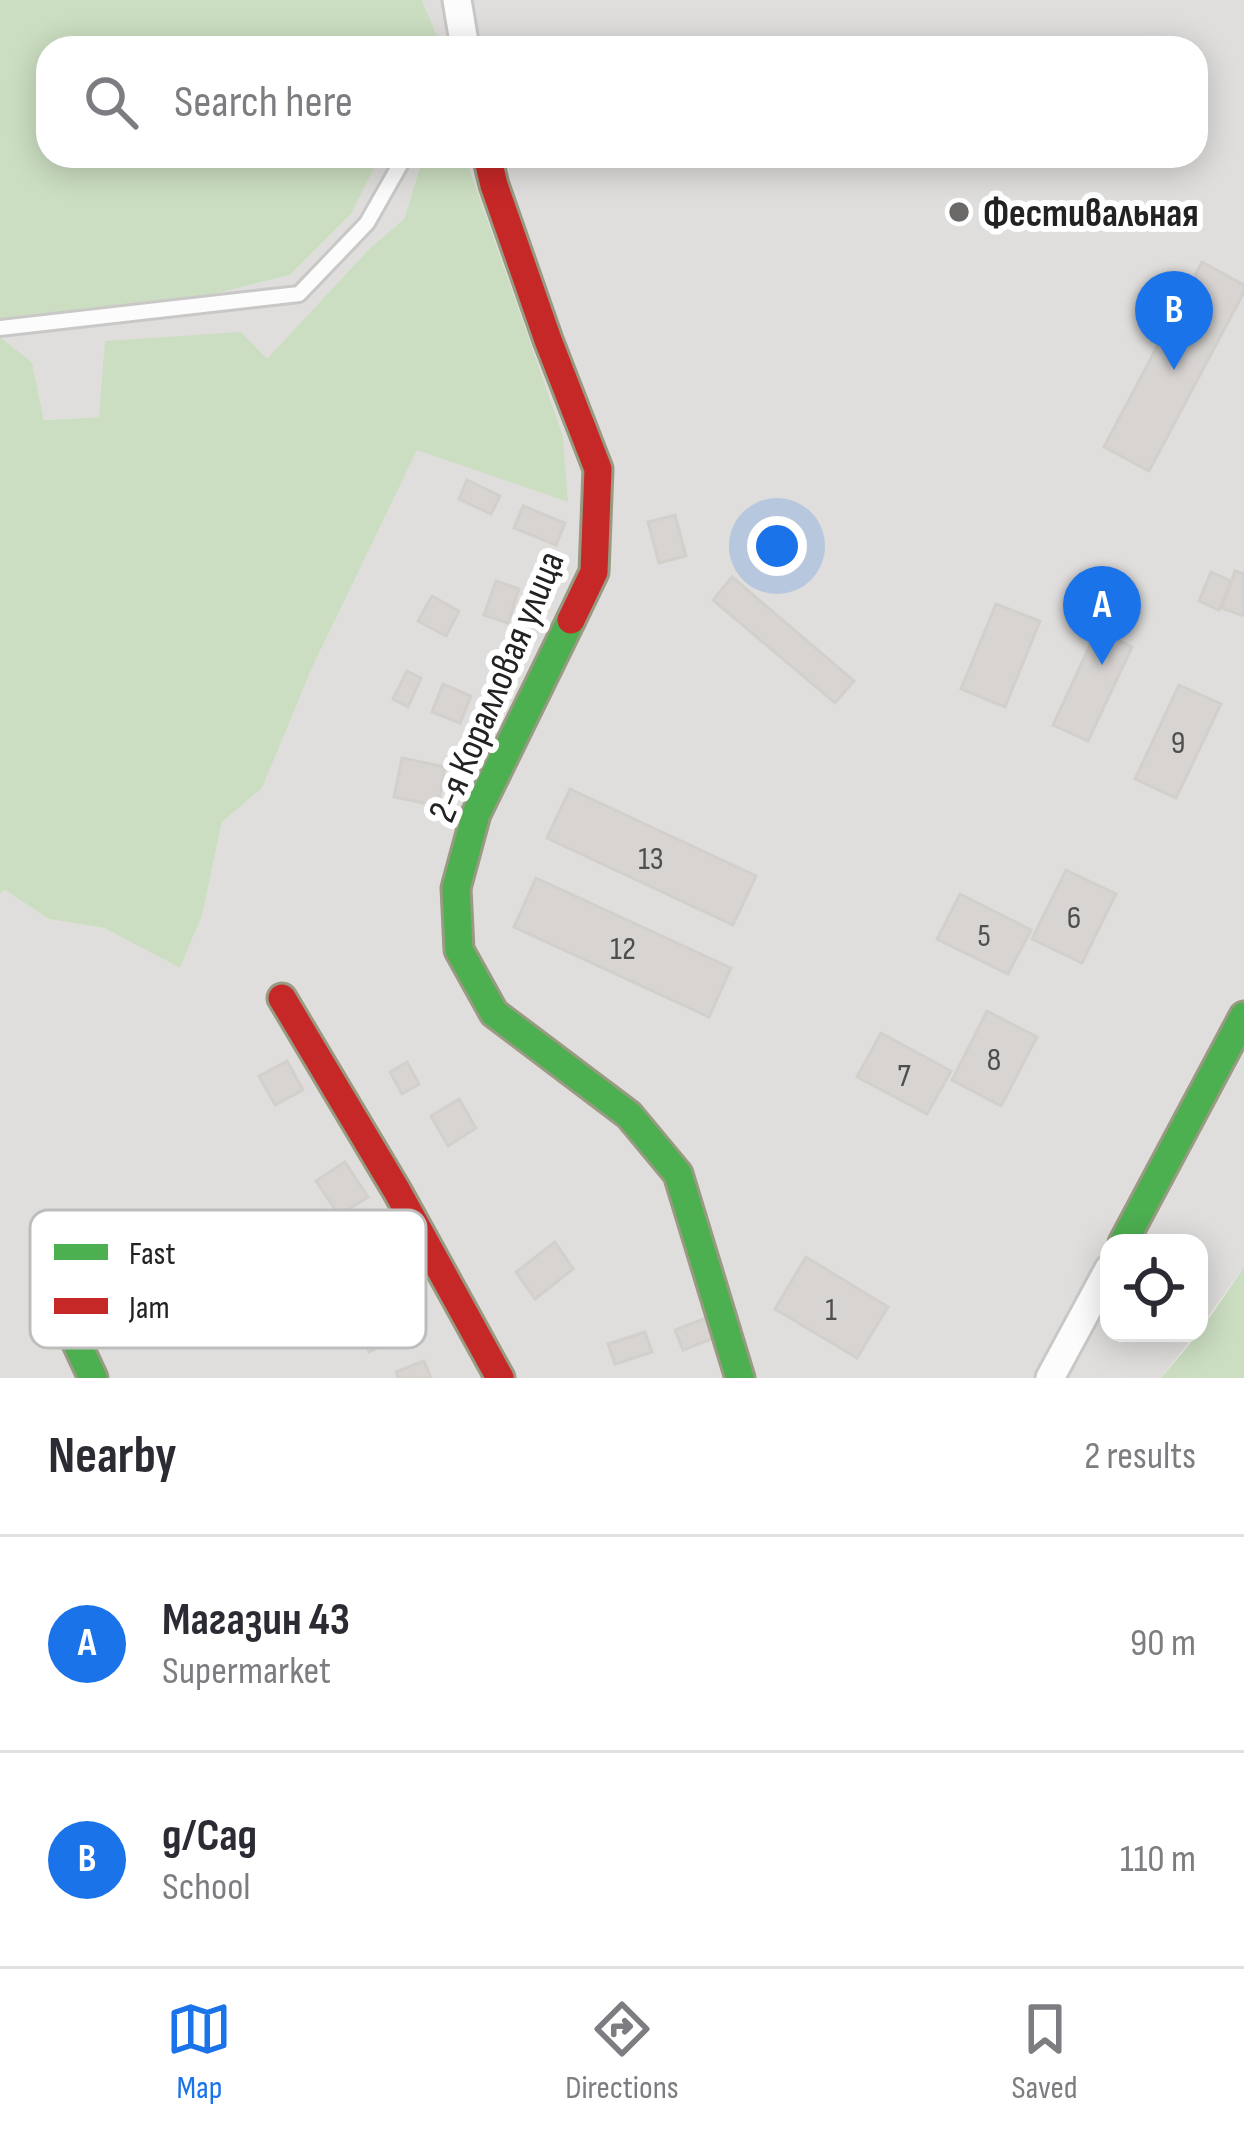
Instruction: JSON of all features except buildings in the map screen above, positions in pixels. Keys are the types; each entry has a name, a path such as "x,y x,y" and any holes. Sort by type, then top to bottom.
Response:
{"street":[{"path":"457,0 463,36"},
{"name":"2-я Коралловая улица","path":"490,168 598,469 594,572 476,814 456,888 459,950 494,1013 629,1115 678,1174 740,1378"},
{"path":"282,998 407,1210"},
{"path":"1128,1234 1244,1016"},
{"path":"426,1244 500,1378"},
{"path":"1050,1378 1100,1286"},
{"path":"79,1348 94,1378"}],"lane":[{"path":"0,328 299,294 367,223 398,168"}],"shaded area":[{"path":"422,0 1244,0 1244,1267 1208,1317 1208,1234 1100,1234 1100,1342 1189,1342 1161,1378 0,1378 0,893 5,890 49,919 104,928 180,968 202,916 222,822 262,787 312,668 417,449 567,501 563,436 469,168 1208,168 1208,36 437,36"},
{"path":"374,168 420,168 404,219 369,249 267,360 99,417 44,420 32,362 0,337 0,319 111,315 290,275 352,213"}],"green space":[{"path":"0,0 422,0 437,36 36,36 36,168 374,168 352,213 290,275 111,315 0,319"},
{"path":"420,168 469,168 563,436 568,502 417,450 312,668 262,788 222,822 202,916 180,968 104,928 49,919 5,890 0,893 0,337 32,362 44,420 99,417 105,341 241,332 267,359 369,249 404,219"},
{"path":"1244,1267 1244,1378 1161,1378 1191,1342 1208,1342 1208,1320"}],"traffic: fast":[{"path":"571,620 476,814 456,888 459,950 494,1013 629,1115 678,1174 740,1378"},
{"path":"1128,1234 1244,1016"},
{"path":"79,1348 93,1378"}],"traffic: jam":[{"path":"490,168 598,469 594,572 571,620"},
{"path":"282,998 407,1210"},
{"path":"426,1244 500,1378"}],"place":[{"name":"Фестивальная","path":"959,212"},
{"name":"д/Сад","path":"1174,370"},
{"name":"Магазин 43","path":"1102,665"}]}
